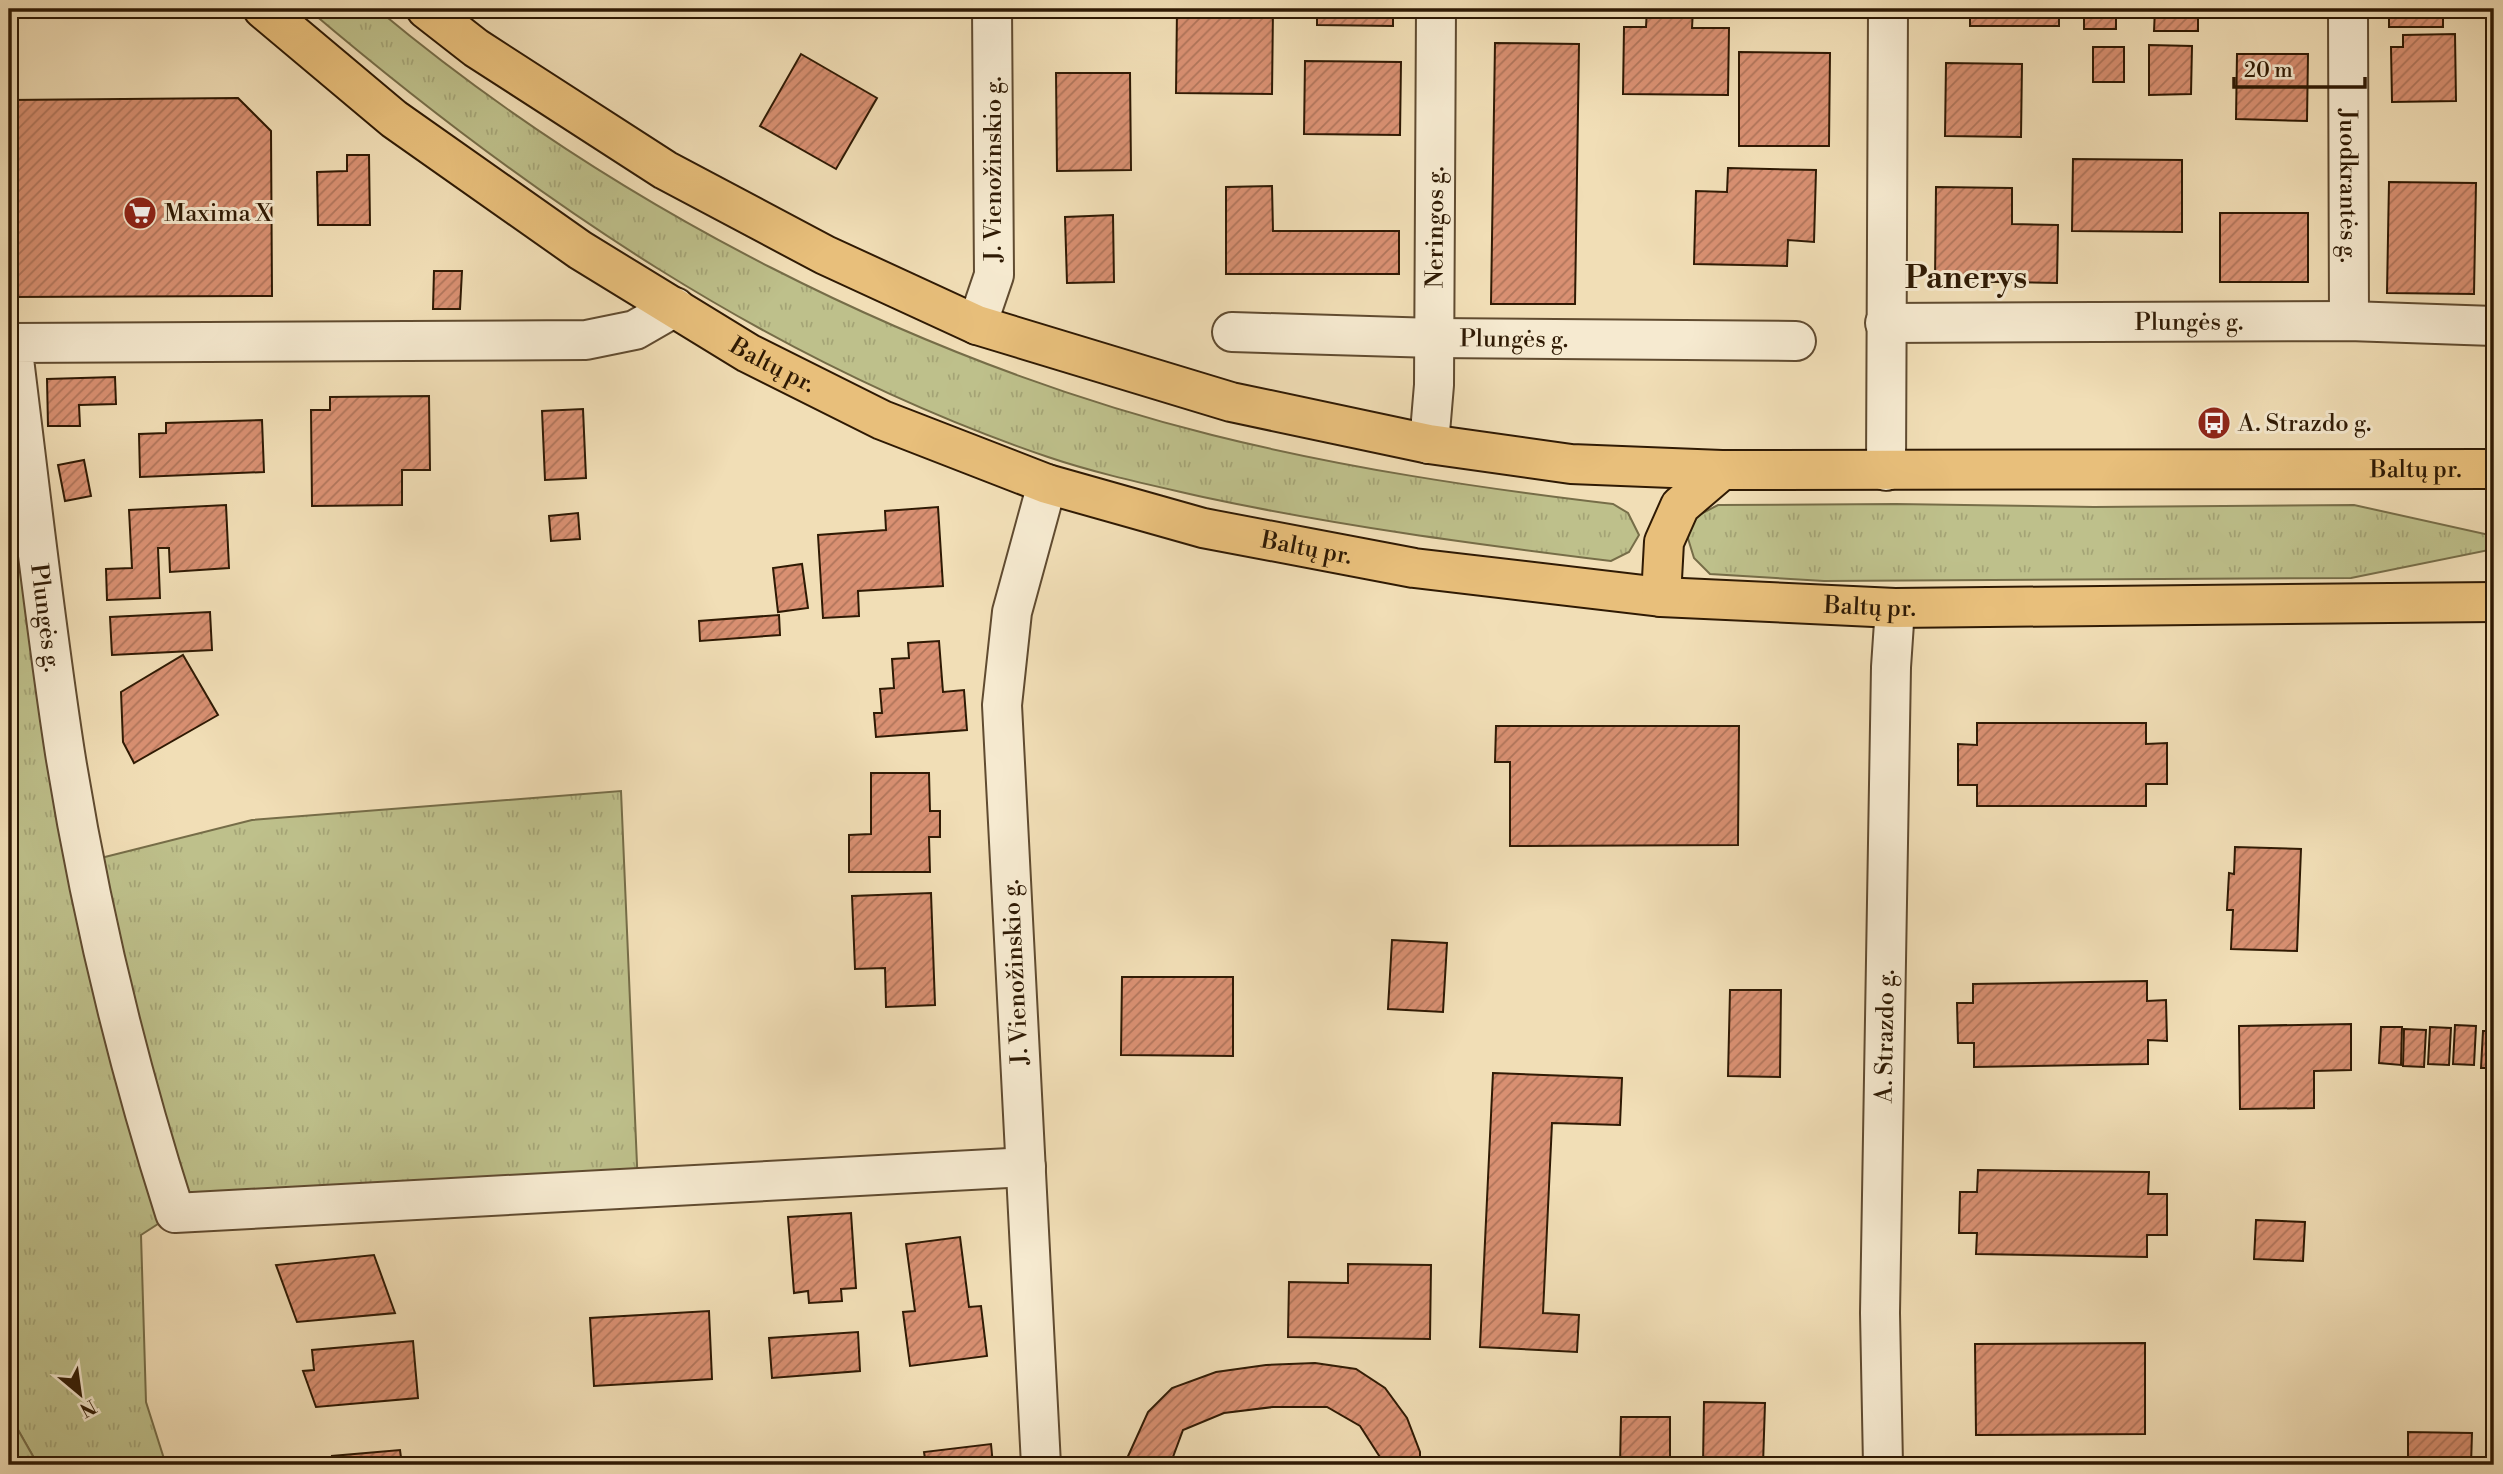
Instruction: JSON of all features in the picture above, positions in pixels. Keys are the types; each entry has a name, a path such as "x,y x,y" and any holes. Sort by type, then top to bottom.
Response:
{"main road":[{"name":"Baltų pr.","path":"263,9 394,119 580,250 748,353 882,420 1046,484 1203,528 1414,568 1661,597 1895,608 2494,602"},
{"name":"Baltų pr.","path":"426,9 476,48 666,170 825,255 977,326 1231,402 1429,444 1571,464 1723,470 1886,471 2494,469"},
{"path":"1661,597 1664,542 1680,506 1723,470"}],"street":[{"name":"J. Vienožinskio g.","path":"977,326 994,275 992,9"},
{"name":"Neringos g.","path":"1429,444 1434,338 1436,9"},
{"path":"1886,471 1888,9"},
{"name":"Juodkrantės g.","path":"2348,9 2350,321"},
{"name":"Plungės g.","path":"675,307 635,330 586,340 12,343 65,753 85,862 142,1110 175,1213 1026,1167"},
{"name":"Plungės g.","path":"1885,323 2350,321 2494,326"},
{"name":"Plungės g.","path":"1232,332 1434,338 1796,341"},
{"name":"J. Vienožinskio g.","path":"1041,1465 1002,705 1012,612 1046,484"},
{"name":"A. Strazdo g.","path":"1884,1465 1880,1313 1891,667 1895,608"}],"green space":[{"path":"308,9 377,9 468,81 565,148 666,211 771,268 879,319 989,364 1100,403 1262,447 1411,476 1613,504 1628,513 1639,535 1629,552 1611,561 1355,526 1203,497 1105,474 1048,457 946,418 847,374 751,324 657,268 566,209 478,145"},
{"path":"9,341 85,862 252,820 621,791 638,1188 175,1213 141,1235 146,1402 166,1465 38,1465 9,1414"},
{"path":"1718,505 2094,507 2354,505 2494,536 2494,549 2351,578 1824,581 1710,574 1694,558 1686,532 1697,516"},
{"path":"9,1414 38,1465 9,1465"}],"building":[{"path":"1047,9 1126,9 1126,16 1047,15"},
{"path":"1177,9 1273,9 1272,94 1176,93"},
{"path":"1317,9 1393,9 1393,26 1317,25"},
{"path":"1647,9 1693,9 1692,28 1729,28 1728,95 1623,94 1624,27 1646,27"},
{"path":"1970,9 2059,9 2059,26 1970,26"},
{"path":"2084,9 2116,9 2116,29 2084,29"},
{"path":"2155,9 2198,9 2198,31 2154,31"},
{"path":"2247,9 2306,9 2306,14 2247,14"},
{"path":"2389,9 2443,9 2443,27 2389,27"},
{"path":"2455,34 2456,101 2392,102 2391,47 2403,47 2403,35"},
{"path":"1495,43 1579,44 1575,304 1491,304"},
{"path":"2149,45 2192,46 2191,94 2149,95"},
{"path":"2093,47 2124,47 2124,82 2093,82"},
{"path":"1739,52 1830,53 1829,146 1739,146"},
{"path":"2494,53 2494,117 2491,117"},
{"path":"801,54 877,98 836,169 760,126"},
{"path":"2237,54 2308,54 2307,121 2236,119"},
{"path":"1305,61 1401,62 1400,135 1304,134"},
{"path":"1946,63 2022,64 2021,137 1945,136"},
{"path":"1056,73 1130,73 1131,170 1057,171"},
{"name":"Maxima X","path":"238,98 271,131 272,296 9,297 9,100"},
{"path":"347,155 369,155 370,225 318,225 317,172 347,171"},
{"path":"2073,159 2182,160 2182,232 2072,231"},
{"path":"1728,168 1816,170 1814,242 1788,240 1787,266 1694,264 1696,191 1727,192"},
{"path":"2389,182 2476,183 2474,294 2387,293"},
{"path":"1272,186 1273,231 1399,231 1399,274 1226,274 1226,187"},
{"path":"1936,187 2012,188 2012,224 2058,225 2057,283 1935,281"},
{"path":"2220,213 2308,213 2308,282 2220,282"},
{"path":"1113,215 1114,282 1067,283 1065,217"},
{"path":"434,271 462,271 460,309 433,309"},
{"path":"115,377 116,404 79,405 80,426 48,426 47,379"},
{"path":"429,396 430,470 402,470 402,505 312,506 311,410 330,410 330,397"},
{"path":"583,409 586,478 545,480 542,411"},
{"path":"262,420 264,472 140,477 139,434 166,433 166,423"},
{"path":"84,460 91,496 65,501 58,465"},
{"path":"226,505 229,568 170,572 169,548 158,548 160,598 107,600 106,569 132,568 129,510"},
{"path":"938,507 943,586 858,591 859,616 823,618 818,535 886,530 885,511"},
{"path":"578,513 580,539 551,541 549,516"},
{"path":"802,564 808,608 778,612 773,568"},
{"path":"210,612 212,650 112,655 110,617"},
{"path":"779,615 780,635 700,641 699,621"},
{"path":"939,641 943,692 964,690 967,730 876,737 874,713 882,713 880,689 894,688 892,659 909,658 908,643"},
{"path":"183,655 218,715 134,763 123,742 121,692"},
{"path":"1977,723 2146,723 2146,744 2167,743 2167,784 2146,784 2146,806 1977,806 1977,785 1958,785 1958,744 1977,745"},
{"path":"1496,726 1739,726 1738,845 1510,846 1510,762 1495,762"},
{"path":"871,773 929,773 930,811 940,811 940,837 929,837 930,872 849,872 849,835 871,834"},
{"path":"2235,847 2301,849 2297,951 2231,949 2233,910 2227,910 2229,873 2234,874"},
{"path":"931,893 935,1005 886,1007 885,968 855,969 852,896"},
{"path":"1392,940 1447,943 1443,1012 1388,1009"},
{"path":"1122,977 1233,977 1233,1056 1121,1055"},
{"path":"2147,981 2147,1001 2166,1000 2167,1041 2148,1040 2148,1064 1974,1067 1974,1043 1958,1043 1957,1003 1973,1003 1973,984"},
{"path":"1730,990 1781,990 1780,1077 1728,1076"},
{"path":"2351,1024 2351,1070 2314,1071 2314,1108 2240,1109 2239,1026"},
{"path":"2455,1025 2476,1026 2474,1065 2453,1064"},
{"path":"2381,1027 2402,1027 2401,1065 2379,1063"},
{"path":"2430,1027 2451,1028 2449,1065 2428,1064"},
{"path":"2404,1029 2426,1030 2424,1067 2403,1066"},
{"path":"2483,1031 2494,1031 2494,1068 2481,1068"},
{"path":"1493,1073 1622,1078 1620,1125 1552,1123 1543,1313 1579,1315 1577,1352 1480,1347"},
{"path":"1978,1170 2149,1172 2148,1194 2167,1194 2167,1235 2147,1235 2147,1257 1976,1254 1977,1233 1959,1233 1960,1192 1977,1192"},
{"path":"851,1213 856,1288 841,1289 842,1301 809,1303 808,1291 794,1293 788,1217"},
{"path":"2256,1220 2305,1222 2303,1261 2254,1259"},
{"path":"960,1237 969,1307 981,1306 987,1356 910,1366 903,1312 915,1311 906,1244"},
{"path":"374,1255 395,1313 297,1322 276,1265"},
{"path":"1348,1264 1431,1265 1430,1339 1288,1337 1289,1282 1348,1283"},
{"path":"709,1311 712,1379 594,1386 590,1318"},
{"path":"858,1332 860,1371 772,1378 769,1338"},
{"path":"413,1341 418,1398 316,1407 303,1371 314,1370 312,1350"},
{"path":"2145,1343 2145,1434 1976,1435 1975,1344"},
{"path":"1315,1363 1356,1369 1385,1388 1407,1418 1420,1452 1420,1465 1385,1465 1360,1426 1327,1407 1273,1407 1224,1413 1183,1430 1170,1465 1124,1465 1148,1412 1172,1388 1216,1372 1266,1365"},
{"path":"1704,1402 1765,1403 1763,1465 1703,1465"},
{"path":"1621,1417 1670,1417 1670,1465 1620,1465"},
{"path":"2408,1432 2472,1433 2471,1465 2408,1465"},
{"path":"991,1444 993,1465 926,1465 924,1452"},
{"path":"400,1450 402,1465 333,1465 332,1456"},
{"path":"926,1462 926,1465 894,1465"}],"place":[{"name":"Maxima X","path":"140,213"},
{"name":"A. Strazdo g.","path":"2214,423"}],"district":[{"name":"Panerys","path":"1966,277"}]}
